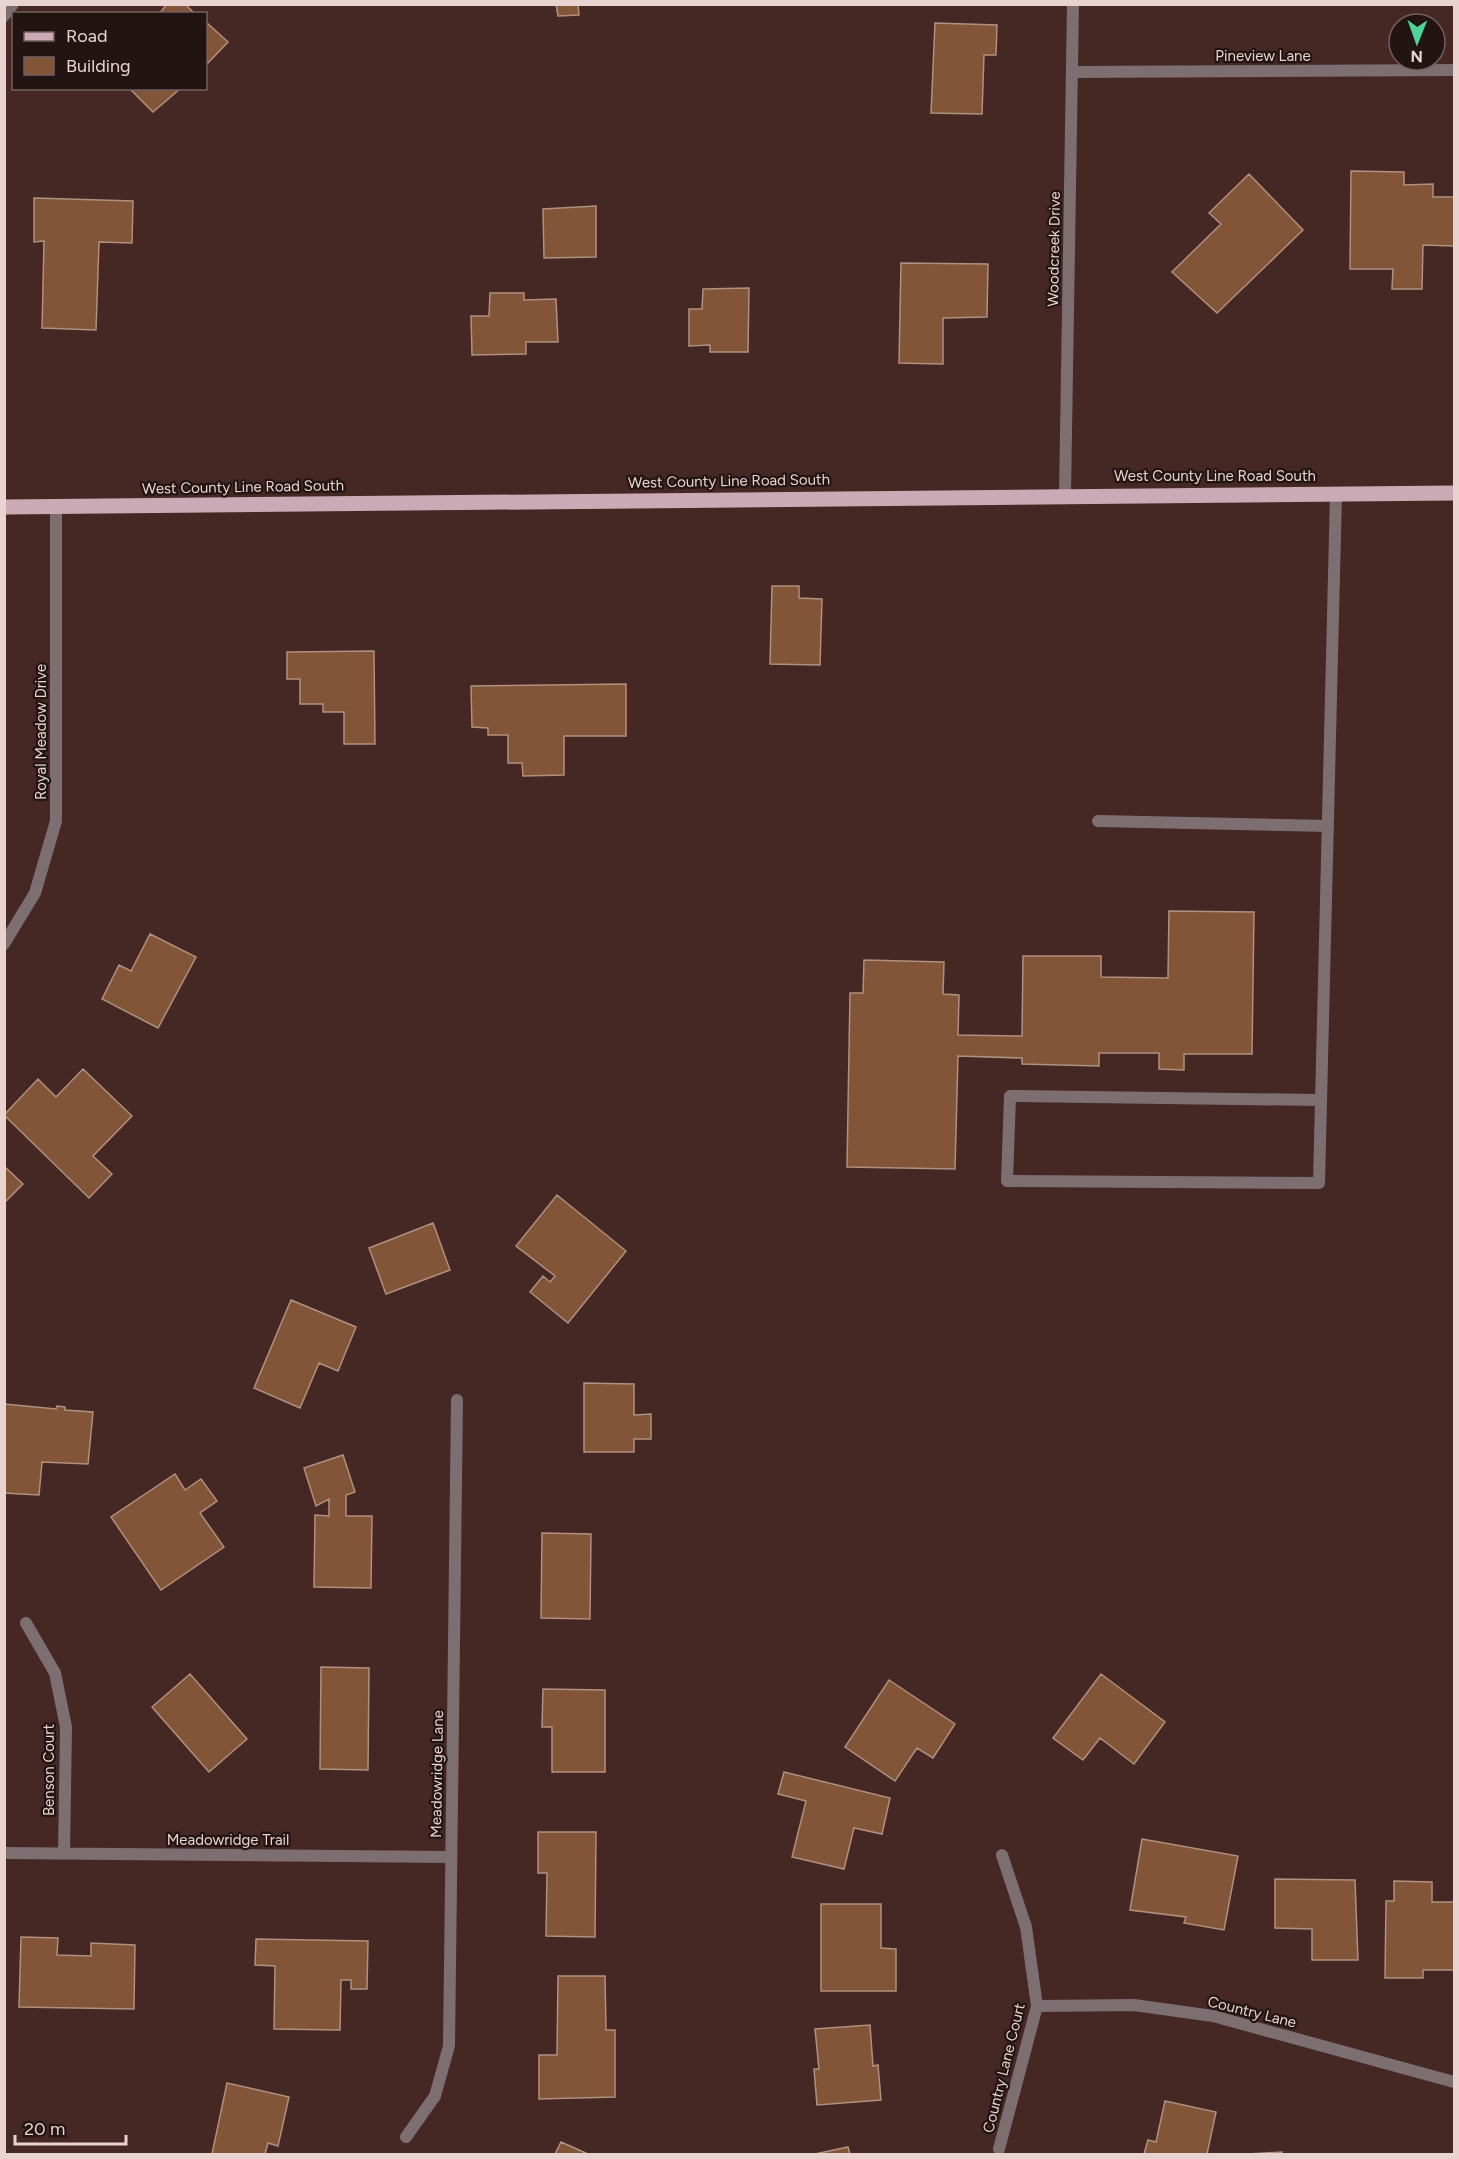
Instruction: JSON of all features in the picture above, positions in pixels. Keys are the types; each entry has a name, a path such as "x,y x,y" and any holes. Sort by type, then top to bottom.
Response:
{"main road":[{"name":"West County Line Road South","path":"4,507 1455,493"}],"street":[{"path":"4,16 13,4"},
{"name":"Woodcreek Drive","path":"1065,495 1073,4"},
{"name":"Pineview Lane","path":"1072,72 1455,70"},
{"path":"1320,1100 1010,1096 1007,1181 1319,1183 1336,494"},
{"name":"Royal Meadow Drive","path":"4,944 35,893 56,821 56,508"},
{"path":"1098,821 1328,826"},
{"name":"Meadowridge Lane","path":"406,2136 435,2096 448,2046 457,1400"},
{"name":"Benson Court","path":"26,1623 55,1673 66,1726 63,1854"},
{"name":"Meadowridge Trail","path":"4,1853 451,1857"},
{"name":"Country Lane Court","path":"999,2149 1037,2006 1026,1927 1002,1855"},
{"name":"Country Lane","path":"1037,2006 1134,2005 1213,2016 1455,2082"}],"building":[{"path":"167,4 185,4 193,12 161,12"},
{"path":"556,4 578,4 579,15 558,16"},
{"path":"207,23 228,42 207,64"},
{"path":"935,23 997,25 996,55 984,55 982,114 931,113"},
{"path":"131,90 179,90 153,112"},
{"path":"1351,171 1404,172 1404,185 1433,184 1433,197 1454,197 1454,246 1423,245 1422,289 1392,289 1393,269 1350,269"},
{"path":"1249,174 1303,230 1217,313 1172,272 1221,224 1209,213"},
{"path":"34,198 133,201 132,243 99,242 96,330 42,328 44,241 34,242"},
{"path":"596,206 596,257 544,258 543,209"},
{"path":"901,263 988,264 987,317 943,318 943,364 899,363"},
{"path":"749,288 748,352 710,352 710,345 689,346 689,309 702,309 703,289"},
{"path":"490,293 524,293 524,300 556,299 558,342 526,342 526,354 472,355 471,316 489,316"},
{"path":"772,586 799,586 799,598 822,599 820,665 770,664"},
{"path":"374,651 375,744 344,744 344,712 323,712 323,704 300,704 300,679 287,679 287,652"},
{"path":"626,684 626,736 564,736 564,775 523,776 522,763 508,763 508,735 488,735 488,728 472,727 471,686"},
{"path":"1169,911 1254,912 1252,1054 1184,1054 1184,1070 1159,1069 1159,1053 1099,1053 1099,1066 1022,1064 1022,1058 958,1056 955,1169 847,1167 850,993 863,993 864,960 944,962 943,994 959,995 958,1035 1022,1036 1023,956 1101,956 1101,977 1168,978"},
{"path":"150,934 196,957 158,1028 102,999 119,965 131,971"},
{"path":"83,1069 132,1116 93,1156 112,1174 89,1198 4,1115 38,1079 56,1097"},
{"path":"4,1166 23,1184 4,1203"},
{"path":"557,1195 626,1251 568,1323 530,1292 543,1276 550,1282 555,1276 516,1246"},
{"path":"433,1223 450,1270 386,1294 369,1248"},
{"path":"291,1300 356,1327 338,1371 319,1363 300,1408 254,1388"},
{"path":"584,1383 634,1384 634,1415 651,1414 651,1439 634,1439 634,1452 584,1452"},
{"path":"4,1404 56,1409 57,1406 65,1407 65,1410 93,1412 88,1464 42,1462 39,1495 4,1493"},
{"path":"343,1455 355,1492 346,1495 346,1516 372,1516 371,1588 314,1587 315,1515 329,1516 329,1499 316,1506 304,1468"},
{"path":"175,1474 185,1490 201,1479 217,1501 200,1513 224,1547 161,1590 111,1517"},
{"path":"542,1533 591,1534 590,1619 541,1618"},
{"path":"321,1667 369,1668 368,1770 320,1769"},
{"path":"190,1674 247,1739 209,1772 152,1707"},
{"path":"1101,1674 1165,1722 1134,1764 1100,1738 1083,1760 1053,1738"},
{"path":"889,1680 955,1724 933,1758 917,1748 895,1781 845,1747"},
{"path":"543,1689 605,1690 605,1772 552,1772 552,1727 542,1727"},
{"path":"784,1772 890,1798 882,1834 854,1828 844,1869 792,1857 806,1801 778,1794"},
{"path":"538,1832 596,1832 595,1937 546,1936 547,1873 538,1873"},
{"path":"1142,1839 1238,1856 1224,1930 1184,1923 1186,1917 1130,1910"},
{"path":"1275,1879 1355,1880 1358,1960 1312,1960 1312,1929 1275,1928"},
{"path":"1394,1881 1432,1882 1432,1902 1454,1902 1454,1970 1423,1970 1423,1978 1385,1978 1386,1901 1394,1901"},
{"path":"821,1904 881,1904 881,1948 896,1949 896,1991 821,1991"},
{"path":"21,1937 58,1938 57,1955 91,1956 91,1943 135,1945 134,2009 19,2007"},
{"path":"256,1939 368,1941 367,1989 351,1989 351,1980 341,1980 340,2030 274,2029 275,1966 255,1965"},
{"path":"558,1976 605,1976 606,2030 615,2030 615,2097 539,2099 539,2055 557,2055"},
{"path":"870,2025 873,2066 878,2065 881,2100 817,2105 814,2069 819,2069 815,2029"},
{"path":"227,2083 289,2097 278,2146 268,2143 265,2154 212,2154"},
{"path":"1165,2101 1216,2112 1207,2154 1144,2154 1148,2140 1156,2142"},
{"path":"561,2142 588,2154 555,2154"},
{"path":"848,2147 850,2154 815,2154"},
{"path":"1282,2152 1282,2154 1248,2154"}]}
